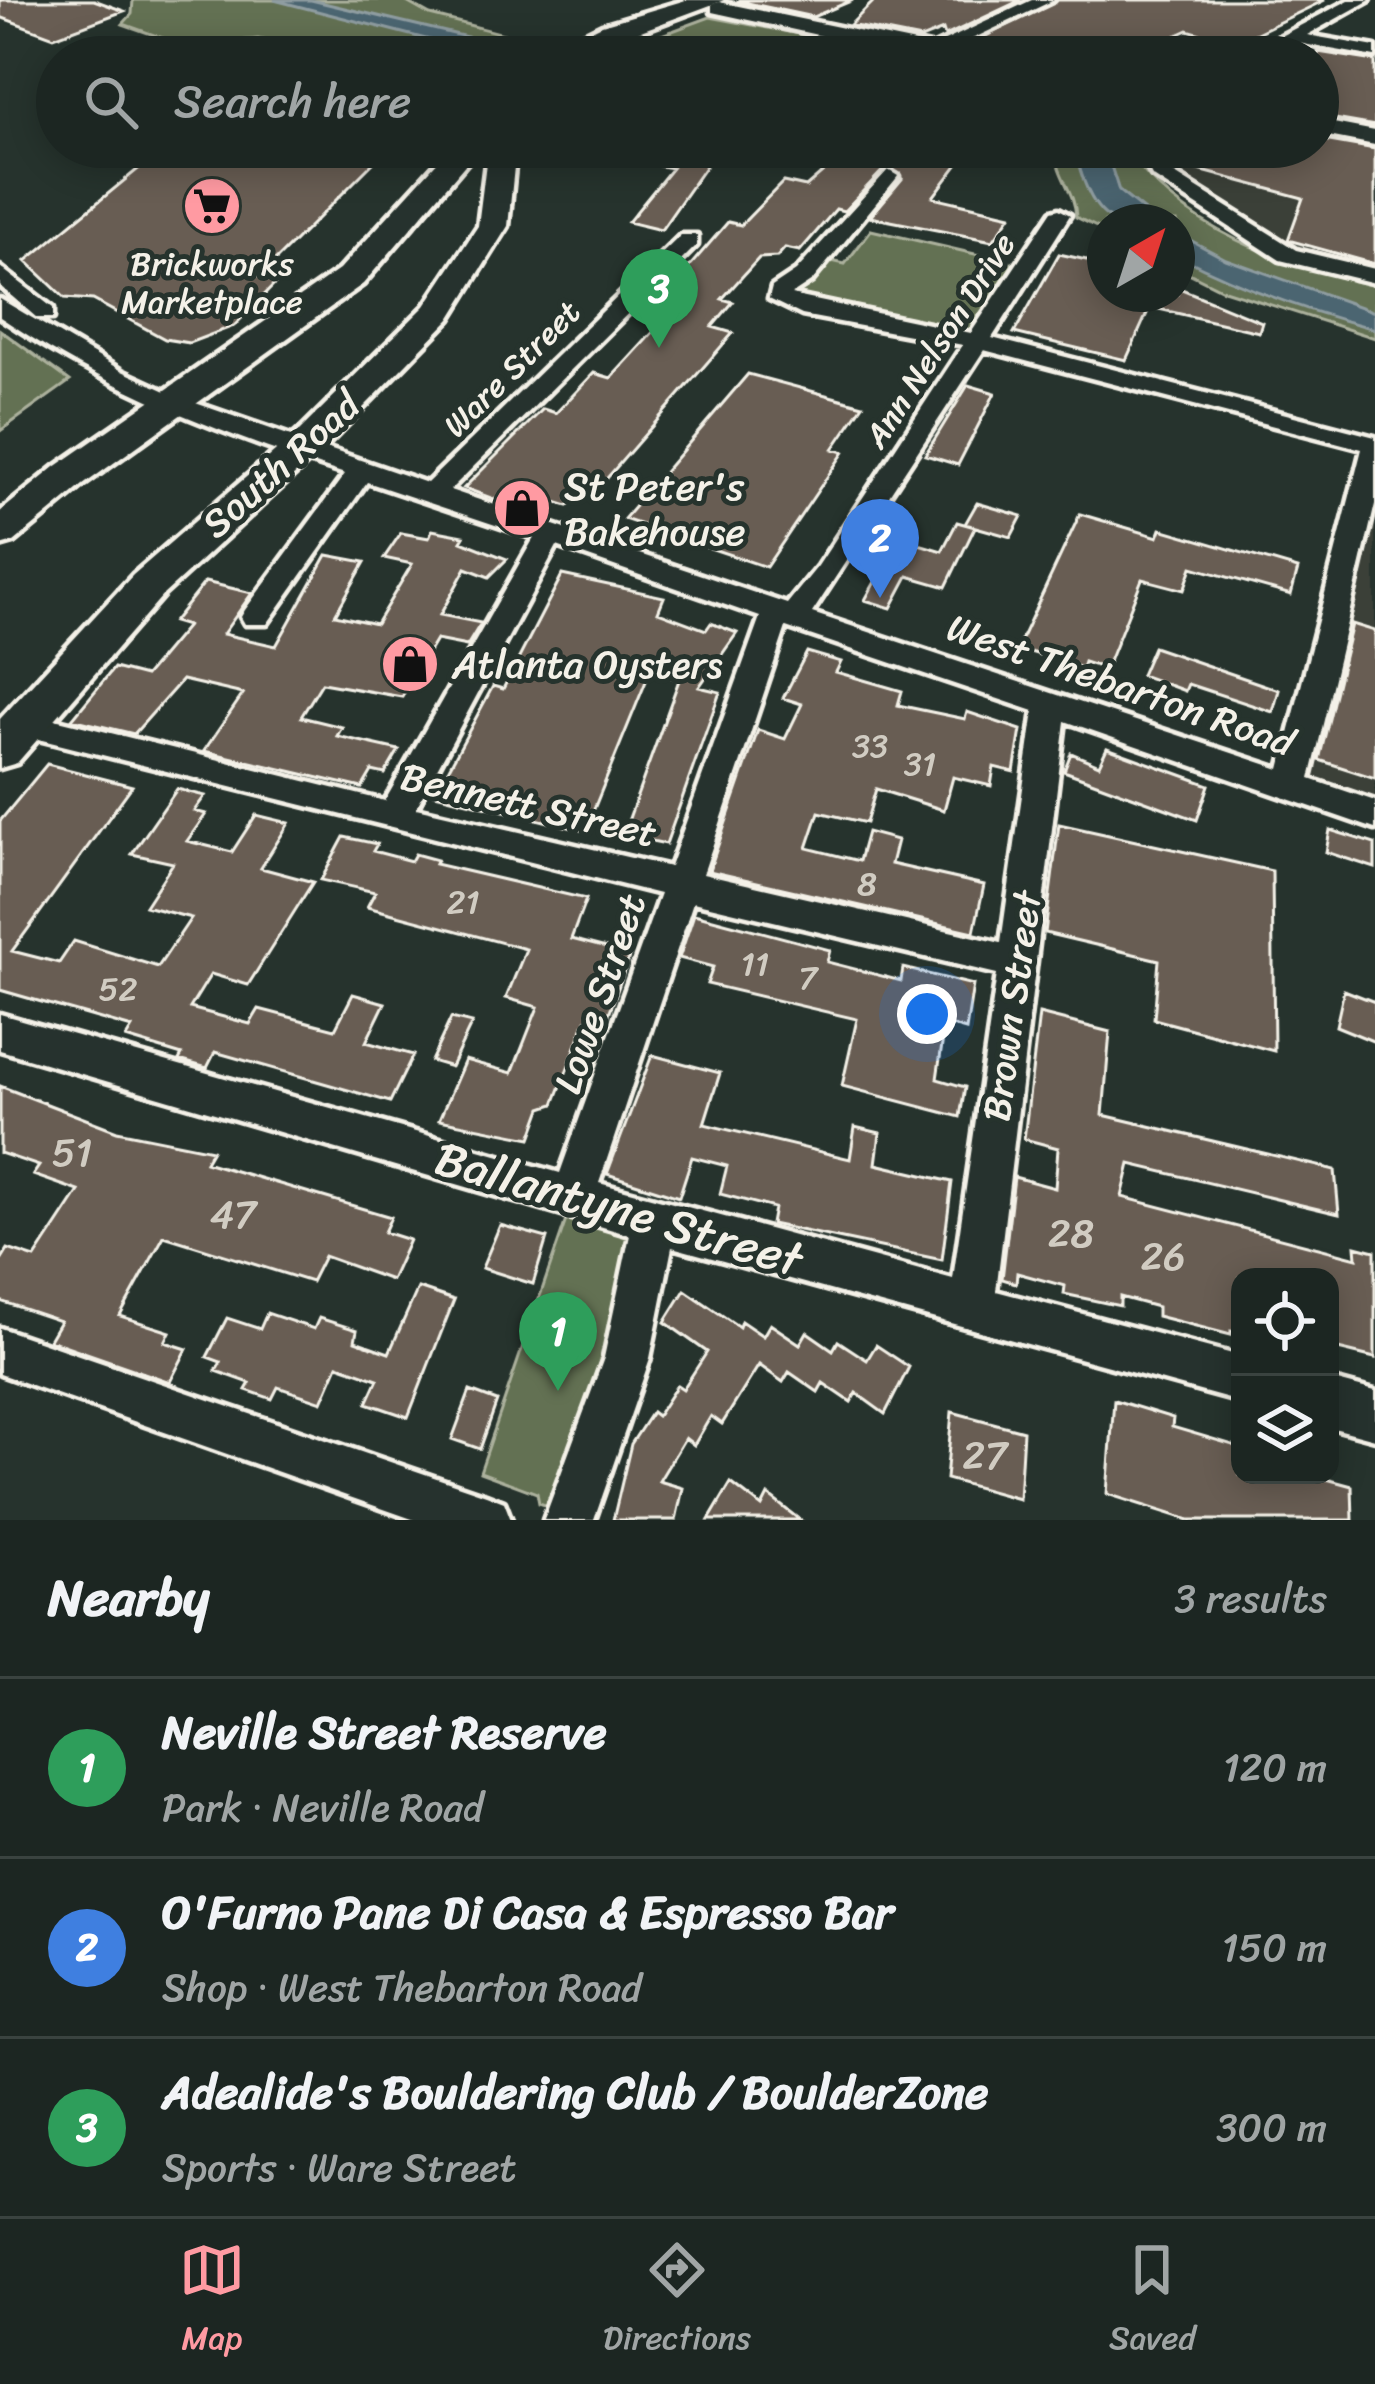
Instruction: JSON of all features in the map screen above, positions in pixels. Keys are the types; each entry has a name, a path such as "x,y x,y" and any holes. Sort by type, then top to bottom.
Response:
{"highway":[{"path":"629,36 725,3"},
{"path":"0,533 351,277 447,168"},
{"name":"South Road","path":"11,736 148,584 304,446 438,312 493,226 500,168"}],"main road":[{"path":"725,3 861,36"},
{"path":"1339,131 1375,138"}],"street":[{"path":"976,36 1046,0"},
{"path":"1294,36 1362,0"},
{"path":"1339,45 1375,52"},
{"path":"1157,168 1288,255 1375,276"},
{"path":"889,176 804,277 780,292 780,298 802,308 977,341 1375,447 1292,786"},
{"name":"Ann Nelson Drive","path":"784,616 977,341 1059,215"},
{"name":"Ware Street","path":"432,493 689,240"},
{"path":"0,274 81,339 178,400"},
{"path":"0,306 92,370 178,400"},
{"name":"West Thebarton Road","path":"178,400 784,616 1375,815"},
{"path":"256,617 363,469"},
{"path":"394,817 550,534"},
{"name":"Lowe Street","path":"573,1196 682,882 784,616"},
{"name":"Brown Street","path":"972,1307 1051,704"},
{"name":"Bennett Street","path":"11,736 394,817 1017,963"},
{"name":"Ballantyne Street","path":"0,1032 655,1221 1231,1377"},
{"path":"569,1520 627,1358 655,1221"},
{"path":"0,1351 486,1520"},
{"path":"1339,1405 1375,1415"}],"shaded area":[{"path":"1339,131 1375,138 1375,276 1304,261 1157,168 1339,168"},
{"path":"1375,448 1375,815 1296,771"}],"green space":[{"path":"133,0 403,0 430,15 511,36 157,36 123,24 132,14"},
{"path":"710,17 810,36 659,36"},
{"path":"1060,168 1142,168 1178,204 1087,204 1087,222 1076,217"},
{"path":"1195,216 1270,255 1375,286 1375,338 1221,289 1195,276"},
{"path":"871,230 1014,263 967,335 801,305 786,292 827,260 845,264"},
{"path":"0,330 70,381 0,431"},
{"path":"567,1217 630,1236 618,1356 551,1507 539,1503 537,1493 480,1472"}],"water":[{"path":"274,0 311,0 463,36 414,36"},
{"path":"1080,168 1112,168 1119,191 1135,204 1096,204"},
{"path":"1195,243 1226,259 1375,312 1375,329 1274,298 1195,264"}],"building":[{"path":"0,0 94,0 124,11 57,36 0,17"},
{"path":"739,0 853,0 813,17 738,1"},
{"path":"875,0 1021,0 945,36 943,30 906,36 850,25"},
{"path":"1058,0 1325,0 1251,36 1208,36 1188,30 1175,36 986,36"},
{"path":"1339,55 1375,61 1375,126 1339,120"},
{"path":"1339,143 1375,149 1375,264 1288,240 1303,198 1191,168 1339,168"},
{"name":"Brickworks Marketplace","path":"139,168 368,168 260,276 278,281 234,326 189,343 165,339 93,300 65,298 26,261"},
{"path":"672,168 704,168 661,230 628,222"},
{"path":"828,168 885,168 844,211 836,209 800,251 785,248 777,257 759,258 722,299 733,302 712,327 733,333 595,492 584,488 568,506 542,498 529,512 464,488 543,409 556,413 594,373 611,378 668,316 650,312 728,222 741,225 783,182 806,187"},
{"path":"889,168 955,168 933,197 1011,215 993,241 870,217 902,179"},
{"path":"1059,254 1087,260 1087,312 1148,312 1126,360 1014,333"},
{"path":"1195,294 1262,322 1259,332 1172,312 1195,312"},
{"path":"748,374 863,405 833,449 844,452 766,567 624,519"},
{"path":"968,385 995,393 958,465 925,455"},
{"path":"977,503 1022,516 1011,537 965,524"},
{"path":"1080,514 1158,537 1161,529 1298,569 1291,595 1192,567 1184,590 1142,579 1106,669 1084,662 1082,668 1017,648"},
{"path":"957,522 975,527 946,587 908,576 891,608 865,600 899,538 942,551"},
{"path":"432,530 464,536 461,541 507,559 489,577 466,568 440,615 481,623 467,646 436,640 402,697 322,683 301,717 342,727 337,736 399,750 385,774 372,771 362,788 204,751 243,694 182,680 134,734 72,719 114,668 145,676 187,626 173,622 205,582 252,593 223,634 276,646 327,555 365,562 335,615 376,624 412,564 384,558 401,533 429,538"},
{"path":"562,575 664,597 658,612 706,630 711,623 737,633 699,687 720,692 666,844 623,835 679,680 651,669 585,831 435,794 493,686 503,689"},
{"path":"1352,624 1375,631 1375,778 1319,760"},
{"path":"1153,647 1279,690 1273,712 1188,684 1185,691 1141,675"},
{"path":"807,652 841,662 836,672 902,691 898,705 965,719 967,712 1021,730 1014,772 994,767 991,786 953,777 944,810 876,789 866,823 819,812 807,848 859,861 867,832 897,840 891,864 984,885 974,932 709,871 758,730 785,739 802,704 783,698"},
{"path":"1107,748 1209,785 1197,820 1064,771 1071,753 1099,765"},
{"path":"47,764 132,786 12,951 59,963 74,941 158,967 191,918 145,906 173,863 132,854 177,789 205,796 194,811 206,814 187,841 232,852 256,815 289,823 261,868 313,882 248,985 211,974 190,1008 250,1024 259,1009 335,1029 353,994 385,1003 366,1042 413,1055 390,1102 215,1052 207,1068 179,1060 182,1055 126,1038 132,1028 0,990 0,821"},
{"path":"1059,824 1272,871 1274,1051 1154,1019 1159,960 1045,933"},
{"path":"1330,830 1375,844 1375,868 1326,852"},
{"path":"344,837 377,844 373,851 411,861 415,854 437,860 435,864 586,899 571,939 630,954 605,1025 586,1020 554,1104 542,1108 531,1138 439,1120 465,1060 512,1073 538,1007 506,998 526,949 367,907 375,892 321,880"},
{"path":"694,914 830,950 827,962 901,981 903,968 973,985 966,1030 945,1024 937,1079 965,1087 960,1117 842,1086 857,1019 707,984 713,967 679,958"},
{"path":"1344,990 1375,1002 1375,1042 1336,1026"},
{"path":"1039,1014 1110,1032 1103,1115 1335,1170 1339,1214 1130,1164 1122,1197 1357,1258 1356,1246 1375,1251 1375,1358 1339,1349 1339,1268 1231,1268 1231,1335 1157,1316 1157,1307 1120,1297 1120,1306 1064,1294 1065,1286 1017,1273 1016,1283 1002,1279 1014,1177 1055,1188 1058,1148 1024,1139"},
{"path":"451,1018 472,1023 451,1067 431,1061"},
{"path":"652,1055 720,1073 704,1124 850,1159 855,1127 880,1133 876,1164 952,1182 942,1260 771,1224 774,1208 720,1194 727,1166 692,1157 679,1197 607,1174"},
{"path":"0,1086 117,1131 212,1150 205,1162 391,1217 384,1232 409,1240 391,1280 324,1256 311,1282 164,1236 120,1316 170,1332 165,1342 187,1349 170,1382 49,1340 60,1321 0,1301 0,1262 8,1249 35,1258 79,1191 33,1175 39,1166 0,1153"},
{"path":"500,1225 547,1238 533,1284 482,1268"},
{"path":"418,1288 454,1300 408,1417 367,1403 378,1379 338,1365 322,1402 278,1387 272,1399 246,1390 250,1383 216,1371 221,1362 207,1357 227,1318 260,1329 267,1313 314,1329 319,1318 357,1330 355,1341 389,1353"},
{"path":"685,1290 739,1327 741,1321 763,1336 770,1324 800,1344 807,1332 833,1350 838,1341 867,1360 876,1345 909,1367 885,1414 856,1393 851,1402 823,1383 818,1392 789,1372 783,1382 759,1365 722,1424 711,1416 694,1445 685,1438 659,1481 683,1488 676,1520 613,1520 631,1444 677,1385 683,1389 707,1352 665,1322"},
{"path":"470,1391 497,1401 480,1449 452,1439"},
{"path":"1114,1400 1173,1418 1172,1427 1231,1444 1231,1484 1352,1486 1353,1520 1189,1520 1107,1494"},
{"path":"952,1412 1023,1431 1019,1499 946,1479"},
{"path":"731,1483 762,1507 768,1495 800,1520 709,1520"}],"place":[{"name":"Brickworks Marketplace","path":"212,206"},
{"name":"Adealide's Bouldering Club / BoulderZone","path":"659,348"},
{"name":"St Peter's Bakehouse","path":"522,508"},
{"name":"O'Furno Pane Di Casa & Espresso Bar","path":"880,598"},
{"name":"Atlanta Oysters","path":"410,664"},
{"name":"Neville Street Reserve","path":"558,1391"}]}
